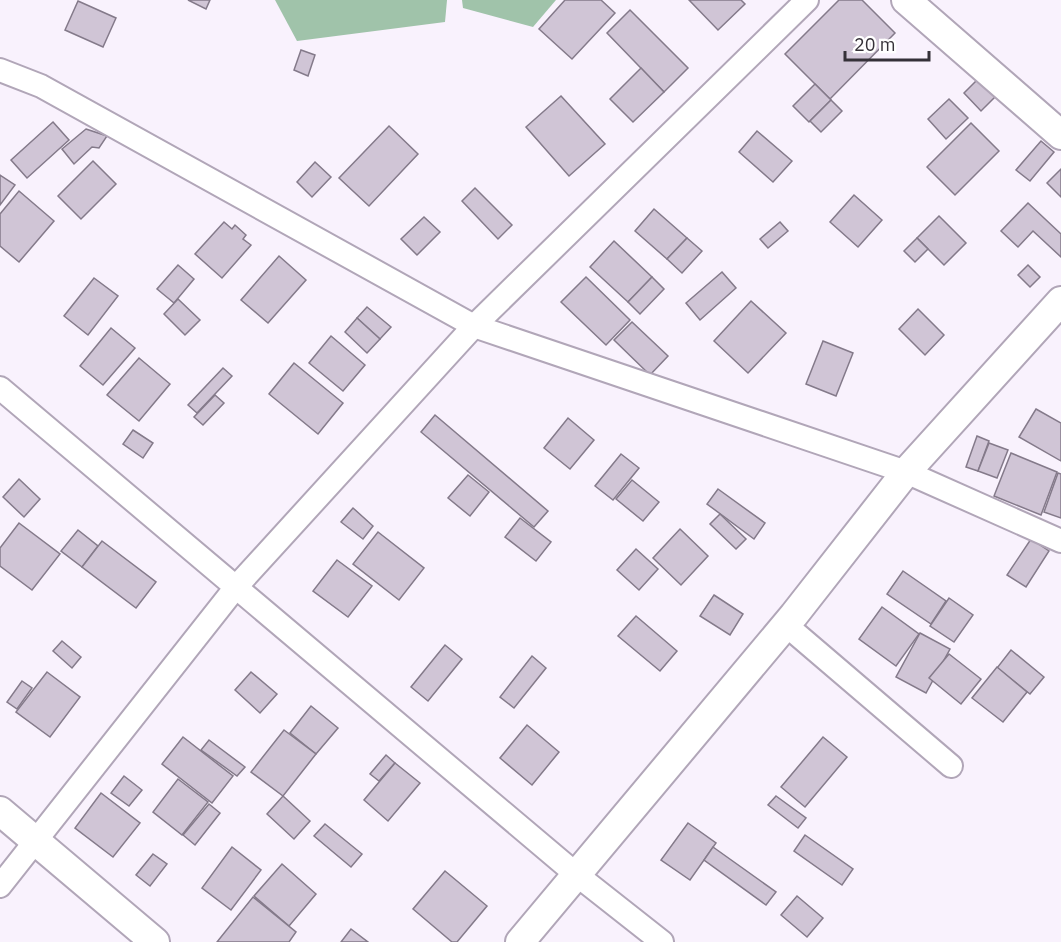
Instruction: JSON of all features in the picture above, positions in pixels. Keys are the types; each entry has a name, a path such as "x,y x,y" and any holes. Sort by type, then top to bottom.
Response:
{"street":[{"path":"0,886 236,587 474,326 807,0"},
{"path":"906,0 1061,135"},
{"path":"0,70 41,86 474,326 906,472 1061,542"},
{"path":"520,942 786,625 906,472 1061,301"},
{"path":"0,388 577,875 663,942"},
{"path":"786,625 951,766"},
{"path":"0,811 155,942"}],"green space":[{"path":"275,0 447,0 445,22 297,41"},
{"path":"462,0 556,0 533,27 463,8"}],"building":[{"path":"188,0 210,0 206,9"},
{"path":"565,0 601,0 615,13 572,59 539,29"},
{"path":"689,0 741,0 745,4 718,30"},
{"path":"839,0 862,0 895,33 830,99 785,54"},
{"path":"78,1 116,18 103,47 65,30"},
{"path":"630,10 688,68 664,92 607,33"},
{"path":"301,50 315,55 308,76 294,70"},
{"path":"641,68 664,92 633,122 610,99"},
{"path":"978,79 995,97 981,111 964,93"},
{"path":"815,84 831,100 809,122 793,106"},
{"path":"561,96 605,144 569,176 526,127"},
{"path":"949,99 968,118 946,139 928,119"},
{"path":"831,100 842,111 821,132 810,121"},
{"path":"53,122 69,140 27,178 11,160"},
{"path":"971,123 999,151 955,195 927,167"},
{"path":"389,126 418,154 369,206 339,178"},
{"path":"86,129 107,136 99,148 92,147 74,164 62,149"},
{"path":"757,131 792,161 773,182 739,152"},
{"path":"1041,141 1054,152 1030,181 1016,170"},
{"path":"93,161 116,184 81,219 58,196"},
{"path":"315,162 331,177 312,197 297,182"},
{"path":"1061,169 1061,197 1047,183"},
{"path":"0,175 15,185 0,205"},
{"path":"475,188 512,225 498,239 462,201"},
{"path":"19,191 54,221 19,262 0,246 0,214"},
{"path":"854,195 882,220 858,247 830,222"},
{"path":"1028,203 1061,234 1061,257 1033,231 1018,247 1001,231"},
{"path":"654,209 687,238 667,259 635,231"},
{"path":"939,216 966,243 944,265 917,238"},
{"path":"424,217 440,232 417,255 401,239"},
{"path":"224,222 232,229 235,225 246,235 243,239 251,245 222,278 195,254"},
{"path":"780,222 788,231 768,248 760,239"},
{"path":"687,238 702,251 682,273 667,259"},
{"path":"917,238 928,249 915,262 904,251"},
{"path":"614,241 652,277 628,302 590,267"},
{"path":"279,256 306,280 268,323 241,300"},
{"path":"178,265 194,279 174,303 157,289"},
{"path":"1028,265 1040,277 1030,287 1018,275"},
{"path":"722,272 736,288 700,320 686,303"},
{"path":"586,277 630,320 606,345 561,302"},
{"path":"652,277 664,289 640,314 628,302"},
{"path":"94,278 118,296 88,335 64,316"},
{"path":"178,299 200,320 185,335 164,314"},
{"path":"751,301 786,333 748,373 714,341"},
{"path":"367,307 391,327 380,339 357,318"},
{"path":"918,309 944,335 925,355 899,329"},
{"path":"357,318 380,339 367,353 345,332"},
{"path":"632,322 668,356 650,375 614,340"},
{"path":"111,328 135,348 103,385 80,366"},
{"path":"331,336 365,365 343,391 309,363"},
{"path":"823,341 853,353 836,396 806,384"},
{"path":"139,358 170,384 139,421 107,395"},
{"path":"294,363 343,403 318,434 269,394"},
{"path":"223,368 232,376 197,413 188,405"},
{"path":"215,395 224,403 203,425 194,417"},
{"path":"1036,409 1061,423 1061,461 1019,437"},
{"path":"435,415 548,511 534,527 421,432"},
{"path":"568,418 594,440 570,469 544,448"},
{"path":"133,430 153,443 143,458 123,444"},
{"path":"977,436 989,441 978,471 966,467"},
{"path":"989,443 1008,450 997,478 978,471"},
{"path":"1011,453 1057,472 1041,515 994,496"},
{"path":"621,454 639,468 613,500 595,486"},
{"path":"1058,473 1061,474 1061,518 1044,512"},
{"path":"468,475 489,492 470,516 448,498"},
{"path":"19,479 40,499 24,517 3,497"},
{"path":"632,480 659,502 643,521 616,499"},
{"path":"718,489 765,523 754,539 707,504"},
{"path":"353,508 373,526 363,539 341,522"},
{"path":"720,514 746,539 736,549 710,524"},
{"path":"520,518 551,542 536,561 505,537"},
{"path":"19,523 60,554 32,590 0,566 0,548"},
{"path":"680,529 708,556 681,585 653,558"},
{"path":"78,530 98,546 82,567 61,551"},
{"path":"378,532 424,568 399,600 353,564"},
{"path":"1031,539 1049,551 1026,587 1007,575"},
{"path":"102,541 156,582 136,608 82,567"},
{"path":"636,549 658,569 639,590 617,570"},
{"path":"337,560 372,586 348,617 313,591"},
{"path":"903,571 946,601 931,624 887,594"},
{"path":"714,595 743,614 730,635 700,616"},
{"path":"949,598 973,615 954,642 930,626"},
{"path":"882,607 919,634 896,666 859,639"},
{"path":"636,616 677,651 660,671 618,636"},
{"path":"920,633 950,649 926,693 896,677"},
{"path":"62,641 81,657 72,668 53,651"},
{"path":"445,645 462,659 428,701 411,687"},
{"path":"1011,650 1044,677 1030,694 997,668"},
{"path":"949,654 981,679 961,704 929,678"},
{"path":"532,656 546,668 514,708 500,697"},
{"path":"997,667 1027,692 1003,722 972,698"},
{"path":"47,672 80,697 50,737 16,712"},
{"path":"251,672 277,694 260,713 235,690"},
{"path":"22,681 32,688 17,709 7,702"},
{"path":"311,706 338,728 316,754 290,733"},
{"path":"527,725 559,752 532,785 500,758"},
{"path":"284,730 316,754 283,796 251,772"},
{"path":"183,737 233,776 212,803 162,764"},
{"path":"823,737 847,757 805,807 781,787"},
{"path":"209,740 245,767 237,776 201,750"},
{"path":"386,755 395,763 379,781 370,774"},
{"path":"395,763 420,783 388,821 364,800"},
{"path":"124,776 142,790 129,806 111,793"},
{"path":"178,779 208,802 182,835 153,812"},
{"path":"101,793 140,823 113,857 75,828"},
{"path":"283,796 310,821 294,839 267,814"},
{"path":"776,796 806,818 798,828 768,805"},
{"path":"209,804 220,813 195,845 183,835"},
{"path":"688,823 716,843 690,880 661,860"},
{"path":"325,824 362,854 351,867 314,836"},
{"path":"805,835 853,869 842,885 794,851"},
{"path":"232,847 261,870 231,910 202,888"},
{"path":"713,847 776,892 766,905 704,860"},
{"path":"153,854 167,864 150,886 136,875"},
{"path":"282,864 316,894 289,926 254,896"},
{"path":"445,871 487,906 457,942 452,942 413,909"},
{"path":"797,896 823,918 807,937 781,915"},
{"path":"253,897 296,932 289,942 217,942"},
{"path":"351,929 368,942 341,942"}]}
